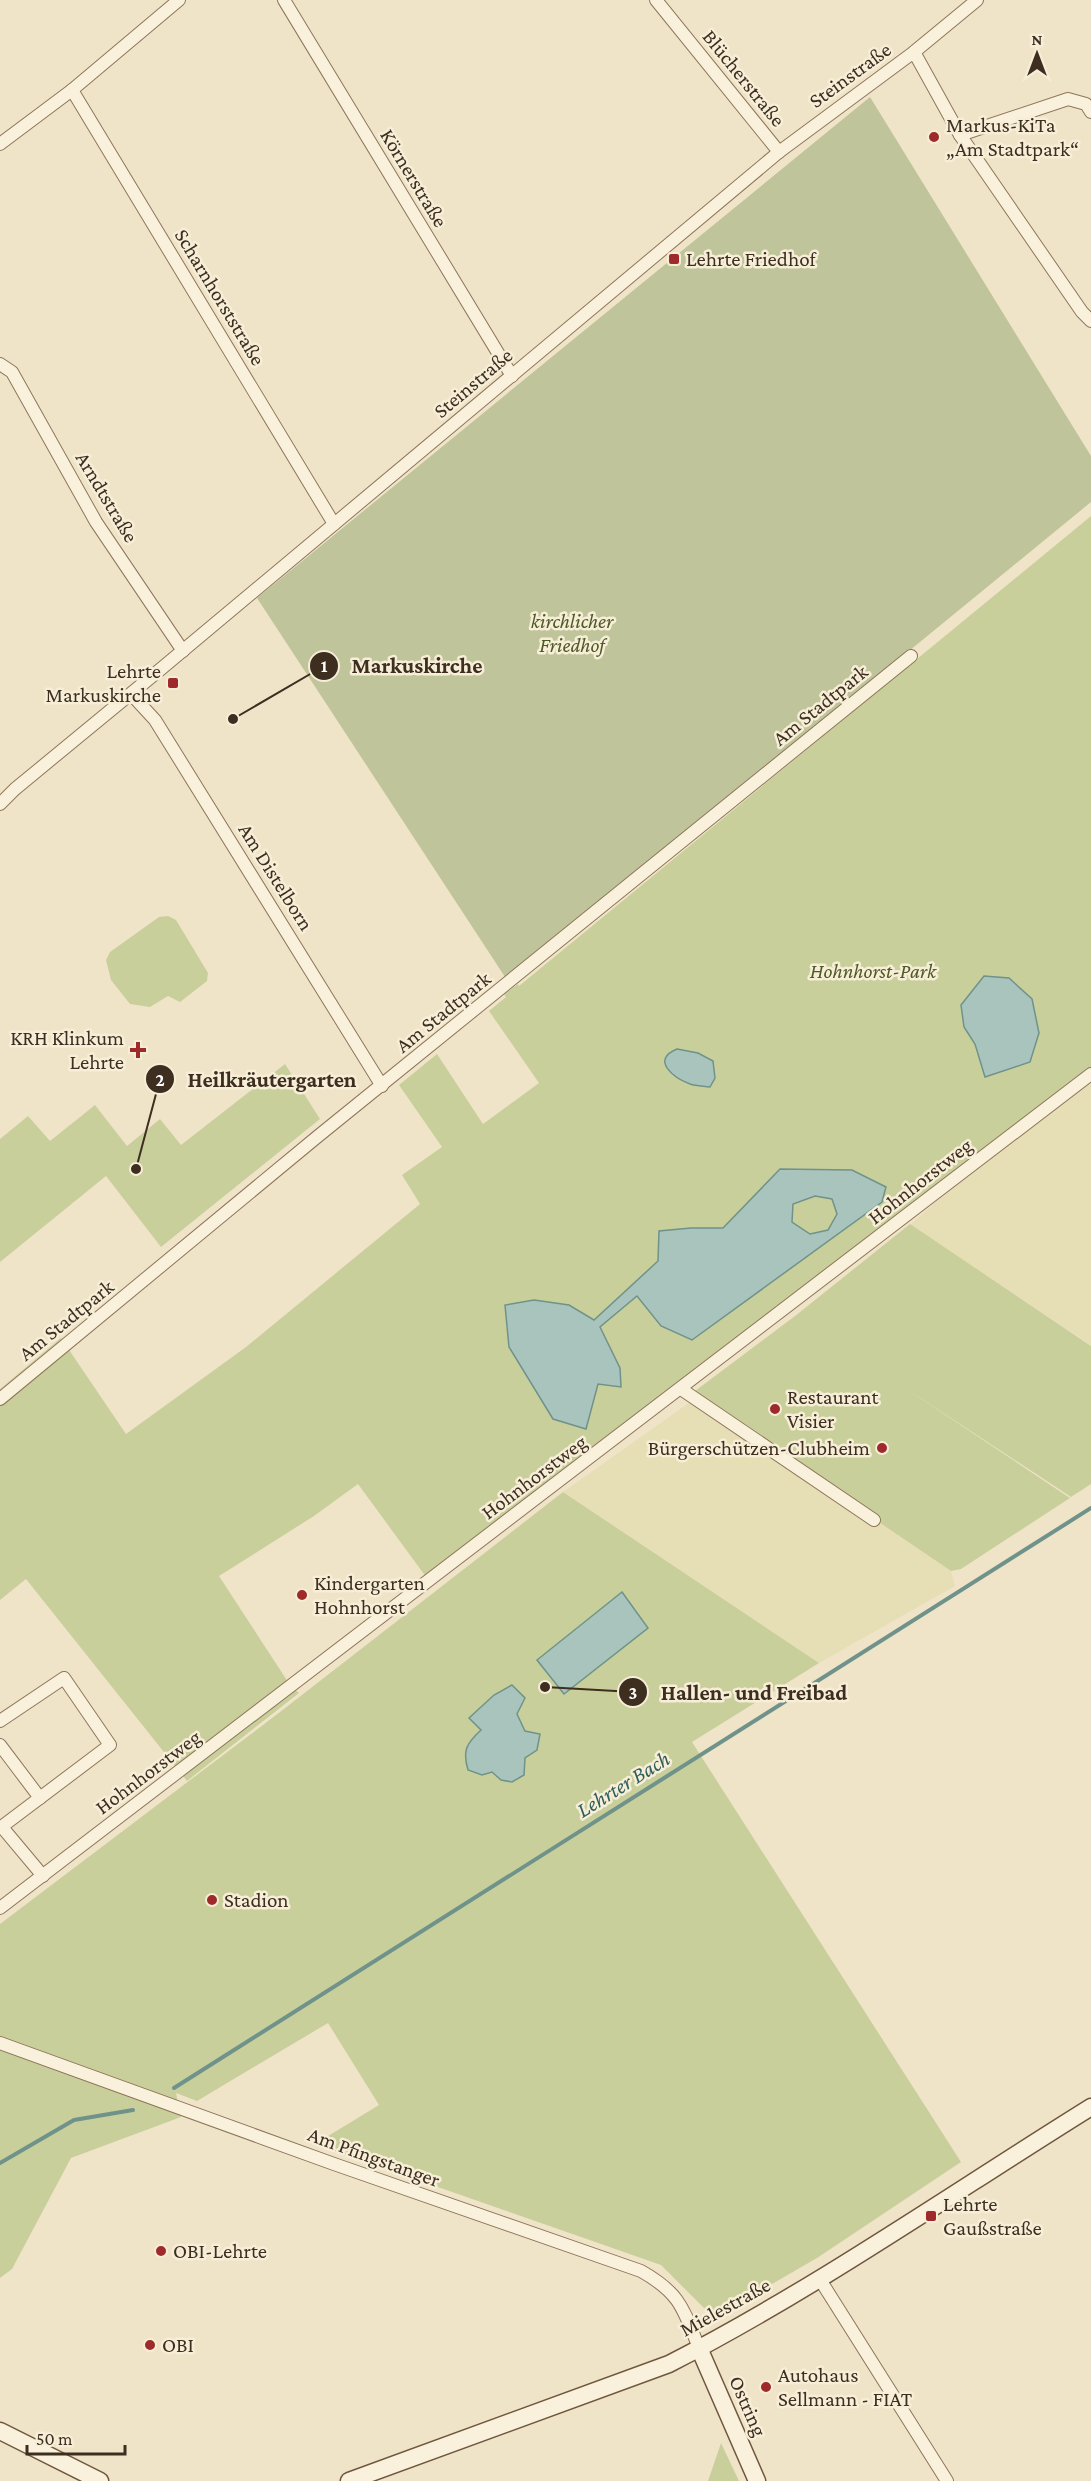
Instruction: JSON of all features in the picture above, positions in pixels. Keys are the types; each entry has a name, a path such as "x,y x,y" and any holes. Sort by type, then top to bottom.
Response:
{"street":[{"path":"0,144 72,90 179,0"},
{"name":"Körnerstraße","path":"284,0 512,376"},
{"name":"Blücherstraße","path":"656,0 779,152"},
{"name":"Steinstraße","path":"0,804 15,789 779,152 914,52 977,0"},
{"path":"914,52 960,135 1082,312 1091,321"},
{"name":"Scharnhorststraße","path":"72,90 334,524"},
{"path":"960,135 1068,99 1086,104 1091,112"},
{"name":"Arndtstraße","path":"0,364 12,372 96,522 183,651"},
{"name":"Am Stadtpark","path":"0,1399 911,656"},
{"name":"Am Distelborn","path":"131,694 155,720 382,1086"},
{"path":"0,786 15,789"},
{"name":"Hohnhorstweg","path":"0,1908 39,1872 681,1389 1091,1074"},
{"path":"681,1389 874,1520"},
{"path":"0,1721 64,1678 111,1745 1,1827 39,1872"},
{"path":"0,1745 40,1798"},
{"name":"Am Pfingstanger","path":"0,2043 334,2164 641,2271 664,2284 681,2304 699,2348"},
{"name":"Mielestraße","path":"349,2481 669,2364 819,2278 1091,2107"},
{"path":"819,2278 947,2481"},
{"name":"Ostring","path":"699,2348 757,2481"},
{"path":"0,2431 100,2481"}],"shaded area":[{"path":"1091,1080 1091,1345 910,1225 937,1201"},
{"path":"696,1398 951,1571 955,1586 819,1663 563,1492"}],"green space":[{"name":"kirchlicher Friedhof","path":"870,97 1091,456 1091,502 507,980 257,598"},
{"name":"Hohnhorst-Park","path":"1091,516 1091,1070 688,1391 429,1581 358,1484 314,1516 219,1576 290,1685 299,1693 187,1781 26,1579 0,1600 0,1389 61,1338 126,1434 246,1347 420,1204 402,1175 442,1147 399,1085 437,1054 483,1124 539,1083 489,1011 506,997 504,994 518,984 519,986"},
{"path":"168,916 176,920 208,973 207,981 180,1002 168,996 150,1007 130,1004 111,980 106,960 110,952 159,917"},
{"path":"285,1064 320,1119 161,1247 106,1176 0,1262 0,1139 28,1116 50,1141 95,1105 127,1146 160,1119 181,1145"},
{"path":"910,1224 1091,1346 1091,1484 1071,1497 899,1384 1070,1498 961,1569 951,1571 696,1398 695,1391 795,1316"},
{"path":"563,1492 819,1663 692,1742 961,2162 817,2258 722,2313 705,2309 661,2265 315,2144 379,2105 328,2023 197,2101 176,2093 181,2117 71,2158 12,2269 0,2278 0,1924 280,1712"},
{"path":"721,2443 739,2481 708,2481"}],"water":[{"path":"984,976 1009,978 1032,999 1039,1033 1030,1062 985,1077 975,1044 964,1027 961,1005"},
{"path":"677,1049 698,1053 713,1061 715,1078 710,1087 690,1084 677,1078 667,1068 665,1058"},
{"path":"780,1169 852,1170 886,1187 882,1202 692,1340 661,1326 637,1296 600,1327 620,1368 621,1387 598,1384 586,1429 553,1419 509,1347 505,1305 534,1300 569,1305 594,1320 658,1261 659,1231 723,1228","holes":["815,1196 832,1199 837,1214 828,1230 810,1234 792,1222 793,1204"]},
{"path":"622,1592 648,1628 564,1694 537,1660"},
{"path":"512,1685 525,1698 517,1714 525,1731 540,1734 537,1750 525,1758 524,1775 512,1782 501,1780 492,1772 482,1775 468,1770 466,1752 469,1743 481,1730 469,1718 494,1695"}],"waterway":[{"name":"Lehrter Bach","path":"174,2088 1091,1508"},
{"name":"Lehrter Bach","path":"0,2163 74,2120 133,2110"}],"place":[{"name":"Markus-KiTa „Am Stadtpark“","path":"934,137"},
{"name":"Lehrte Friedhof","path":"674,259"},
{"name":"Lehrte Markuskirche","path":"173,683"},
{"name":"Markuskirche","path":"233,719"},
{"name":"KRH Klinkum Lehrte","path":"138,1050"},
{"name":"Heilkräutergarten","path":"136,1169"},
{"name":"Restaurant Visier","path":"775,1409"},
{"name":"Bürgerschützen-Clubheim","path":"882,1448"},
{"name":"Kindergarten Hohnhorst","path":"302,1595"},
{"name":"Hallen- und Freibad","path":"545,1687"},
{"name":"Stadion","path":"212,1900"},
{"name":"Lehrte Gaußstraße","path":"931,2216"},
{"name":"OBI-Lehrte","path":"161,2251"},
{"name":"OBI","path":"150,2345"},
{"name":"Autohaus Sellmann - FIAT","path":"766,2387"}]}
